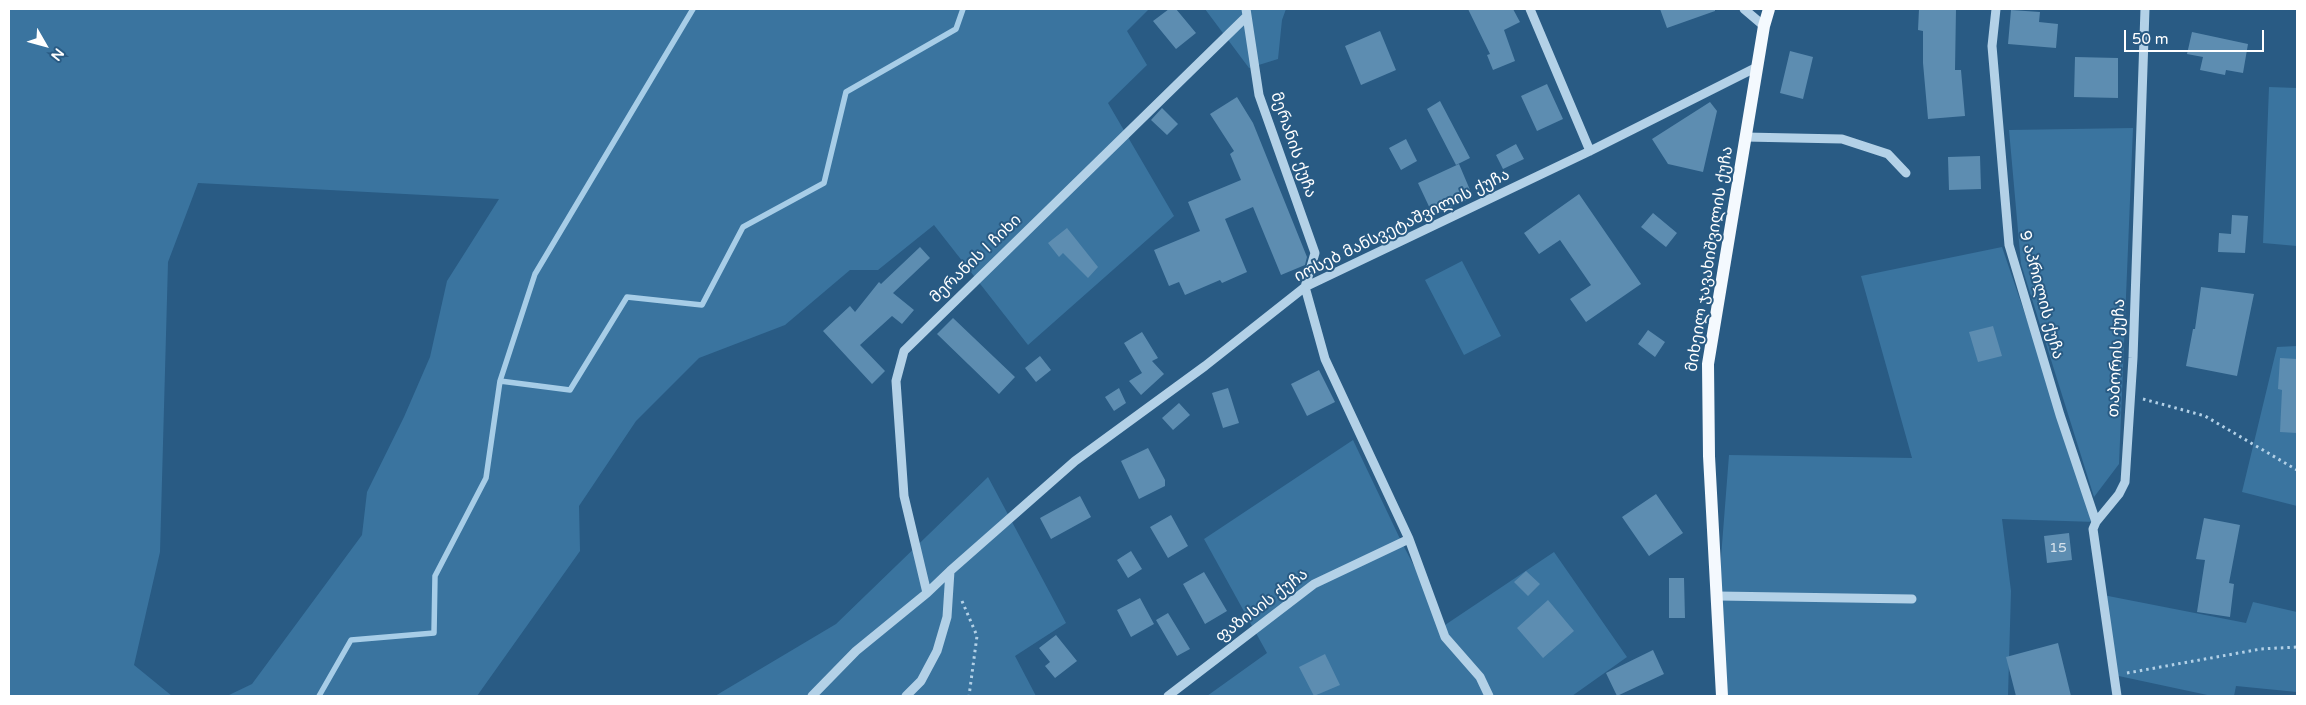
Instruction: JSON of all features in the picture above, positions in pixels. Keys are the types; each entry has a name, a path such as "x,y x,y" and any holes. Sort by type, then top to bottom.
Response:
{"main road":[{"name":"მიხეილ ჯავახიშვილის ქუჩა","path":"1722,696 1709,456 1708,364 1764,26 1769,9"}],"street":[{"path":"1530,9 1590,151"},
{"path":"1744,9 1764,26"},
{"name":"9 აპრილის ქუჩა","path":"1996,9 1993,55 2009,245 2060,415 2096,522"},
{"name":"თაბორის ქუჩა","path":"2096,522 2119,494 2124,482 2130,396 2145,9"},
{"name":"მერანის ქუჩა","path":"1246,13 1259,95 1315,253 1305,287"},
{"name":"მერანის I ჩიხი","path":"927,594 904,496 896,381 904,351 1246,13"},
{"name":"იოსებ მანსვეტაშვილის ქუჩა","path":"812,696 856,651 927,594 950,570 1074,461 1205,366 1305,287 1590,151 1757,67"},
{"path":"1745,137 1842,138 1888,154 1906,173"},
{"path":"1305,287 1325,359 1409,539 1445,637 1480,677 1490,696"},
{"path":"2096,522 2093,529 2117,696"},
{"name":"ფაზისის ქუჩა","path":"1168,696 1314,584 1409,539"},
{"path":"906,696 921,681 937,651 947,617 950,570"},
{"path":"1718,596 1912,598"}],"path":[{"path":"2130,396 2205,416 2297,470"},
{"path":"960,595 977,636 969,696"},
{"path":"2114,675 2261,649 2297,647"}],"shaded area":[{"path":"9,9 1149,9 1127,31 1147,65 1108,103 1174,216 1028,345 934,225 878,270 850,270 785,325 699,358 636,421 579,506 580,551 477,696 227,696 252,684 362,535 367,492 404,417 430,357 447,281 499,199 198,183 168,262 160,552 134,665 172,696 9,696"},
{"path":"1205,9 1286,9 1282,20 1278,59 1249,68"},
{"path":"2269,87 2297,88 2297,246 2263,243"},
{"path":"2133,128 2119,464 2094,497 2021,264 2009,130"},
{"path":"2002,247 2096,522 2002,519 2011,591 2008,696 1722,696 1718,596 1729,455 1912,458 1861,276"},
{"path":"1462,261 1501,336 1464,355 1425,280"},
{"path":"2297,346 2297,506 2242,492 2277,347"},
{"path":"1353,440 1402,543 1445,625 1554,552 1627,657 1572,696 1207,696 1267,653 1204,539"},
{"path":"988,477 1066,623 1015,656 1036,696 715,696 836,624"},
{"path":"2103,595 2246,623 2253,602 2297,612 2297,692 2236,686 2234,696 2212,696 2114,675"}],"building":[{"path":"1169,9 1176,9 1196,33 1176,49 1153,21"},
{"path":"1468,9 1513,9 1520,22 1504,30 1515,61 1493,70 1487,55 1490,54"},
{"path":"1660,9 1715,9 1715,11 1667,28"},
{"path":"1919,9 1956,9 1955,70 1961,70 1965,116 1928,119 1923,63 1923,31 1918,30"},
{"path":"2011,10 2040,12 2039,22 2058,24 2056,48 2008,44"},
{"path":"1380,31 1396,70 1361,85 1345,46"},
{"path":"2192,32 2248,44 2243,73 2226,70 2225,75 2200,70 2203,57 2187,54"},
{"path":"1790,51 1813,57 1803,99 1780,93"},
{"path":"2075,57 2118,58 2118,98 2074,97"},
{"path":"1547,84 1563,119 1537,131 1521,96"},
{"path":"1237,97 1253,123 1307,257 1305,265 1281,275 1253,207 1225,219 1247,272 1222,283 1220,280 1185,295 1179,282 1169,286 1154,250 1200,231 1188,202 1241,180 1230,154 1234,151 1210,114"},
{"path":"1440,101 1470,158 1456,165 1427,109"},
{"path":"1710,102 1717,111 1703,172 1668,164 1652,139"},
{"path":"1162,108 1178,124 1167,135 1151,120"},
{"path":"1406,139 1417,161 1401,170 1389,148"},
{"path":"1516,144 1524,159 1503,169 1496,155"},
{"path":"1980,156 1981,189 1949,190 1948,157"},
{"path":"1459,164 1473,197 1433,215 1418,183"},
{"path":"1579,194 1641,284 1586,322 1570,299 1591,285 1560,240 1539,254 1524,233"},
{"path":"1653,213 1677,233 1666,247 1641,227"},
{"path":"2232,215 2248,216 2245,253 2218,252 2219,233 2231,234"},
{"path":"1067,228 1098,267 1088,278 1063,253 1059,257 1048,243"},
{"path":"920,247 930,258 893,293 914,310 902,324 892,316 860,345 885,371 872,384 823,331 850,306 855,312 879,282 881,284"},
{"path":"2201,287 2254,294 2237,376 2186,366 2193,329 2195,329"},
{"path":"953,318 1015,377 999,394 937,334"},
{"path":"1993,326 2002,356 1978,362 1969,332"},
{"path":"1648,330 1665,342 1655,357 1638,344"},
{"path":"1142,332 1158,358 1152,361 1164,374 1141,395 1129,381 1142,373 1124,343"},
{"path":"1040,356 1051,370 1036,382 1025,368"},
{"path":"2280,358 2297,359 2297,433 2280,432 2282,390 2278,389"},
{"path":"1319,370 1335,402 1307,416 1291,384"},
{"path":"1119,388 1126,403 1114,411 1105,397"},
{"path":"1228,388 1239,423 1223,428 1212,393"},
{"path":"1179,403 1190,415 1173,430 1162,418"},
{"path":"1148,448 1165,480 1165,486 1139,499 1121,461"},
{"path":"1656,494 1683,533 1649,556 1622,517"},
{"path":"1080,496 1091,517 1051,539 1040,518"},
{"path":"1171,515 1188,546 1168,558 1150,527"},
{"path":"2204,518 2240,525 2229,583 2234,584 2230,617 2197,612 2205,560 2196,559"},
{"path":"2069,533 2072,560 2047,563 2044,536"},
{"path":"1131,551 1142,569 1128,578 1117,560"},
{"path":"1526,571 1540,584 1528,596 1514,582"},
{"path":"1204,572 1227,611 1205,624 1183,584"},
{"path":"1669,578 1684,578 1685,618 1669,618"},
{"path":"1140,598 1154,624 1131,637 1117,610"},
{"path":"1548,600 1574,631 1543,658 1517,628"},
{"path":"1168,613 1190,649 1177,656 1156,620"},
{"path":"1056,635 1077,661 1055,678 1045,666 1050,662 1039,648"},
{"path":"2058,643 2071,696 2016,696 2006,657"},
{"path":"1653,650 1664,674 1617,696 1606,673"},
{"path":"1325,654 1340,685 1314,696 1299,667"}],"waterway":[{"path":"500,381 535,274 693,9"},
{"path":"319,696 351,640 434,633 435,576 486,478 500,381 570,390 627,297 702,305 743,227 824,183 846,92 956,29 963,9"}]}
